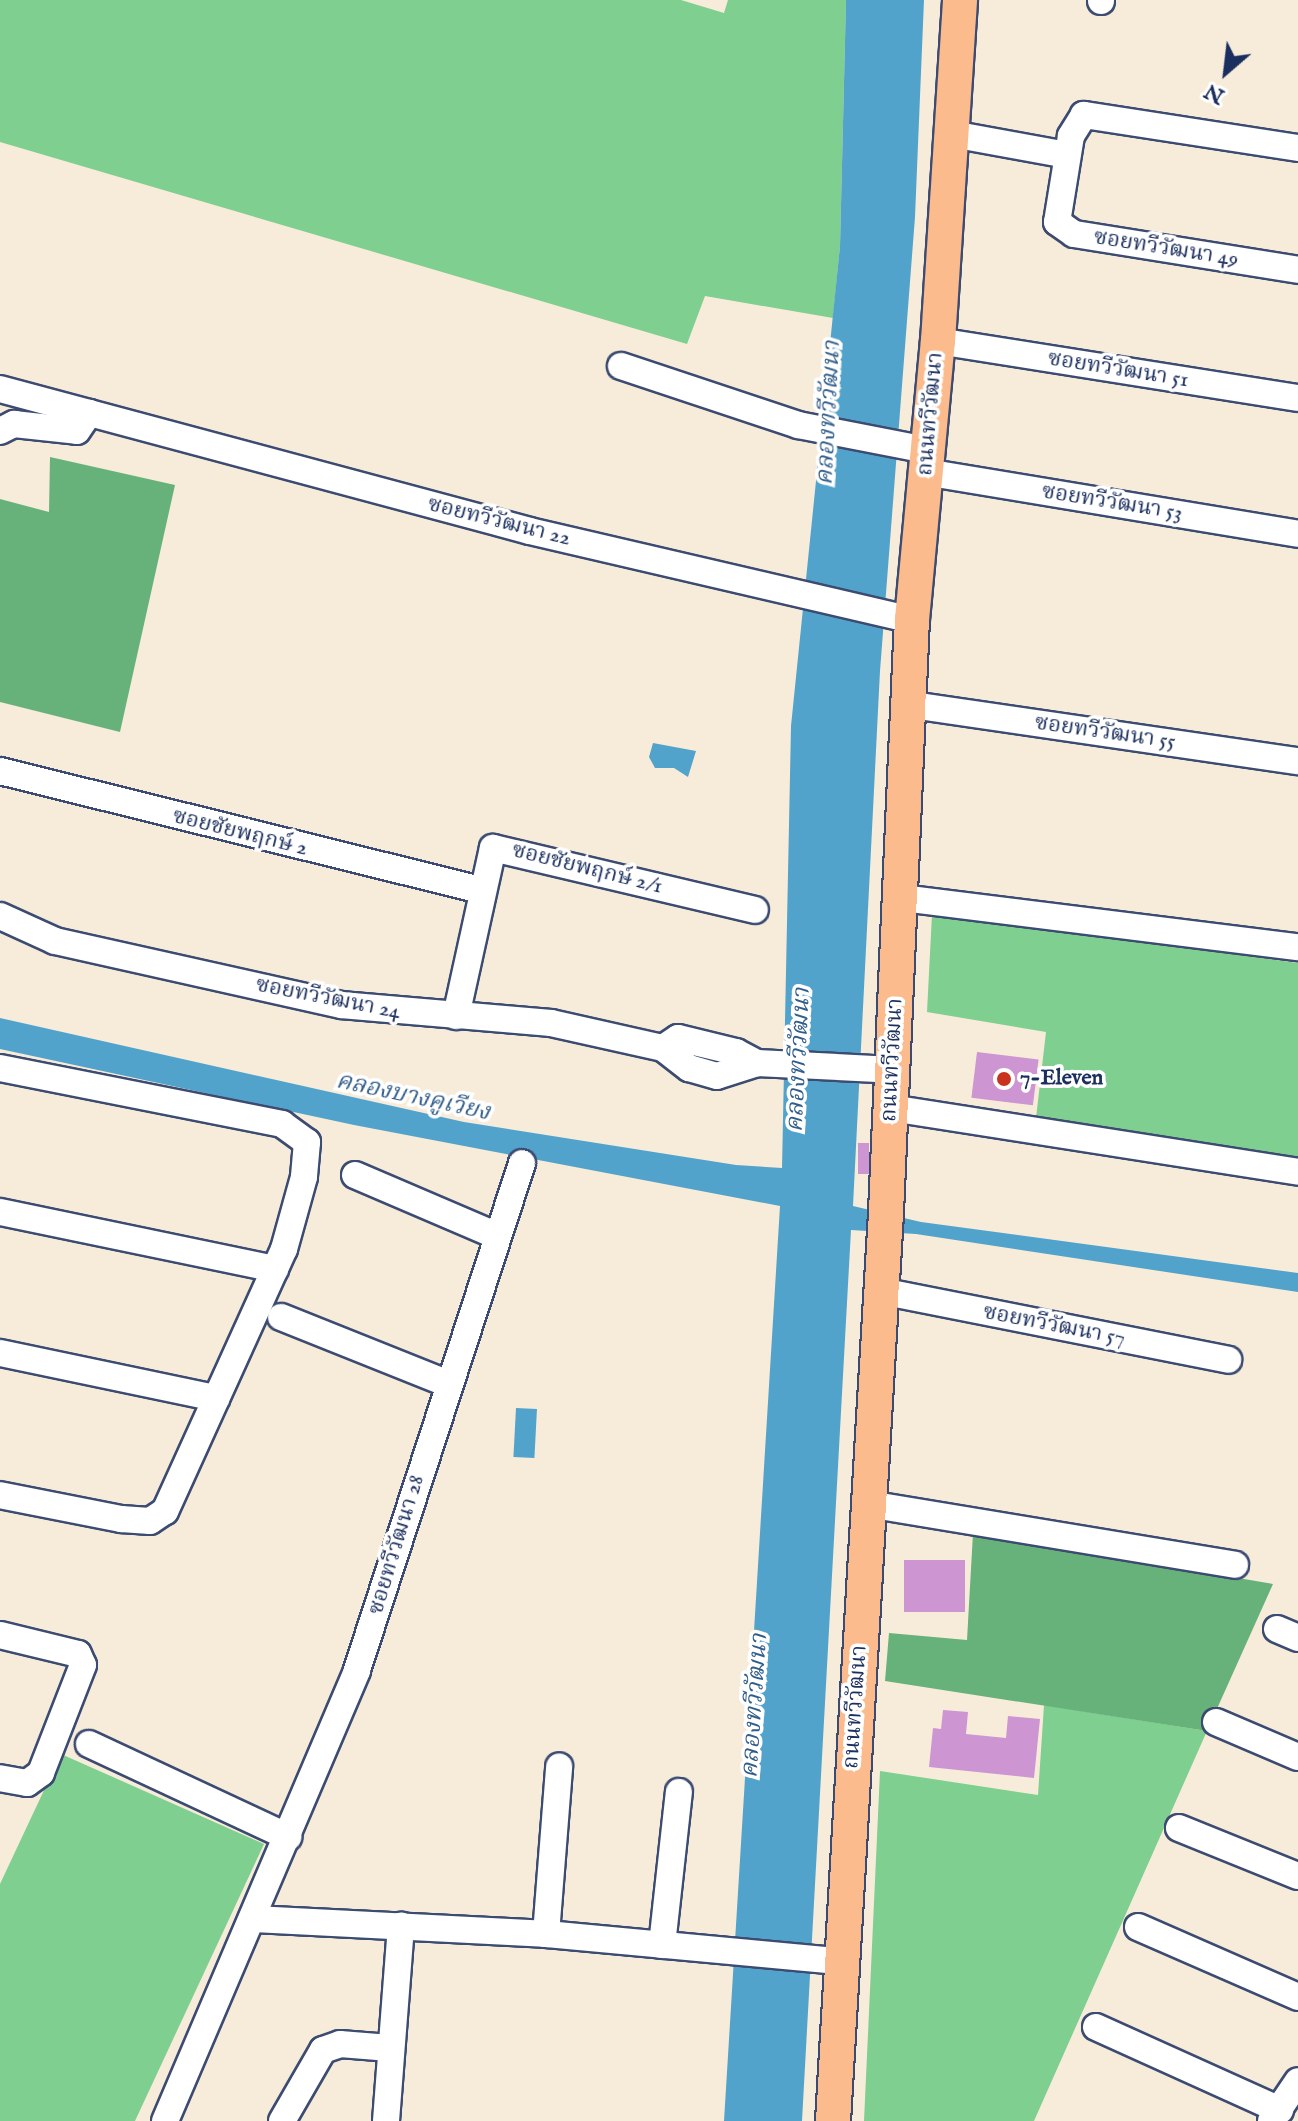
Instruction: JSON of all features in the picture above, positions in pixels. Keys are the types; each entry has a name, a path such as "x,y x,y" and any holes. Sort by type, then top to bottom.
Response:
{"main road":[{"name":"ถนนทวีวัฒนา","path":"833,2121 839,1961 885,1226 912,705 898,617 917,456 938,341 960,0"}],"street":[{"name":"ซอยทวีวัฒนา 49","path":"1298,148 1084,115 1067,155 1057,222 1074,234 1298,270"},
{"path":"952,134 1067,155"},
{"name":"ซอยทวีวัฒนา 51","path":"938,341 1298,398"},
{"name":"ซอยทวีวัฒนา 53","path":"621,366 798,425 917,456 1298,534"},
{"name":"ซอยทวีวัฒนา 22","path":"0,389 530,531 898,617"},
{"path":"0,431 14,424 77,431 89,413"},
{"name":"ซอยทวีวัฒนา 55","path":"912,705 1298,761"},
{"name":"ซอยชัยพฤกษ์ 2","path":"0,771 481,890"},
{"name":"ซอยชัยพฤกษ์ 2/1","path":"456,1016 481,890 493,848 755,910"},
{"path":"902,898 1298,947"},
{"name":"ซอยทวีวัฒนา 24","path":"0,916 55,941 341,1005 551,1023 663,1048 678,1038 736,1052 768,1064 893,1070"},
{"path":"0,1068 282,1124 299,1133 307,1142 304,1177 275,1269 165,1511 150,1521 0,1495"},
{"path":"891,1108 1298,1172"},
{"name":"ซอยทวีวัฒนา 28","path":"165,2121 357,1670 446,1383 522,1163"},
{"path":"355,1175 497,1236"},
{"path":"0,1212 275,1269"},
{"name":"ซอยทวีวัฒนา 57","path":"881,1291 1228,1360"},
{"path":"281,1317 446,1383"},
{"path":"0,1353 216,1398"},
{"path":"868,1504 1235,1565"},
{"path":"0,1635 78,1654 83,1665 41,1773 27,1783 0,1778"},
{"path":"1216,1722 1298,1757"},
{"path":"89,1744 288,1837"},
{"path":"546,1934 559,1767"},
{"path":"662,1945 679,1792"},
{"path":"1179,1828 1298,1876"},
{"path":"252,1919 546,1934 839,1961"},
{"path":"386,2121 401,1926"},
{"path":"1138,1927 1298,1997"},
{"path":"1096,2027 1276,2115 1298,2081"},
{"path":"282,2121 323,2050 340,2044 390,2048"}],"green space":[{"path":"0,0 681,0 724,13 728,0 846,0 840,246 833,318 705,296 687,344 0,142"},
{"path":"50,457 175,485 120,732 0,702 0,499 49,512"},
{"path":"932,914 1298,963 1298,1159 1036,1118 1046,1032 927,1012"},
{"path":"973,1533 1273,1584 1207,1731 885,1681 889,1633 967,1640"},
{"path":"1044,1705 1207,1731 1034,2121 864,2121 880,1771 1038,1795"},
{"path":"61,1754 264,1844 135,2121 0,2121 0,1884"}],"water":[{"name":"คลองทวีวัฒนา","path":"846,0 924,0 915,217 880,671 853,1206 921,1222 1298,1273 1298,1292 916,1234 851,1230 802,2121 724,2121 780,1206 354,1125 0,1049 0,1018 464,1122 736,1165 782,1168 791,726 840,246"},
{"path":"653,743 696,751 688,777 674,768 655,768 649,757"},
{"path":"516,1408 537,1409 534,1458 513,1457"}],"building":[{"name":"7-Eleven","path":"977,1052 1039,1060 1033,1105 971,1098"},
{"path":"858,1143 869,1143 869,1174 858,1174"},
{"path":"904,1560 965,1560 965,1612 904,1612"},
{"path":"943,1710 968,1712 966,1734 1006,1738 1008,1716 1040,1719 1034,1778 929,1767 933,1728 941,1729"}],"place":[{"name":"7-Eleven","path":"1004,1079"}],"water label":[{"name":"คลองบางคูเวียง","path":"413,1097"}]}
